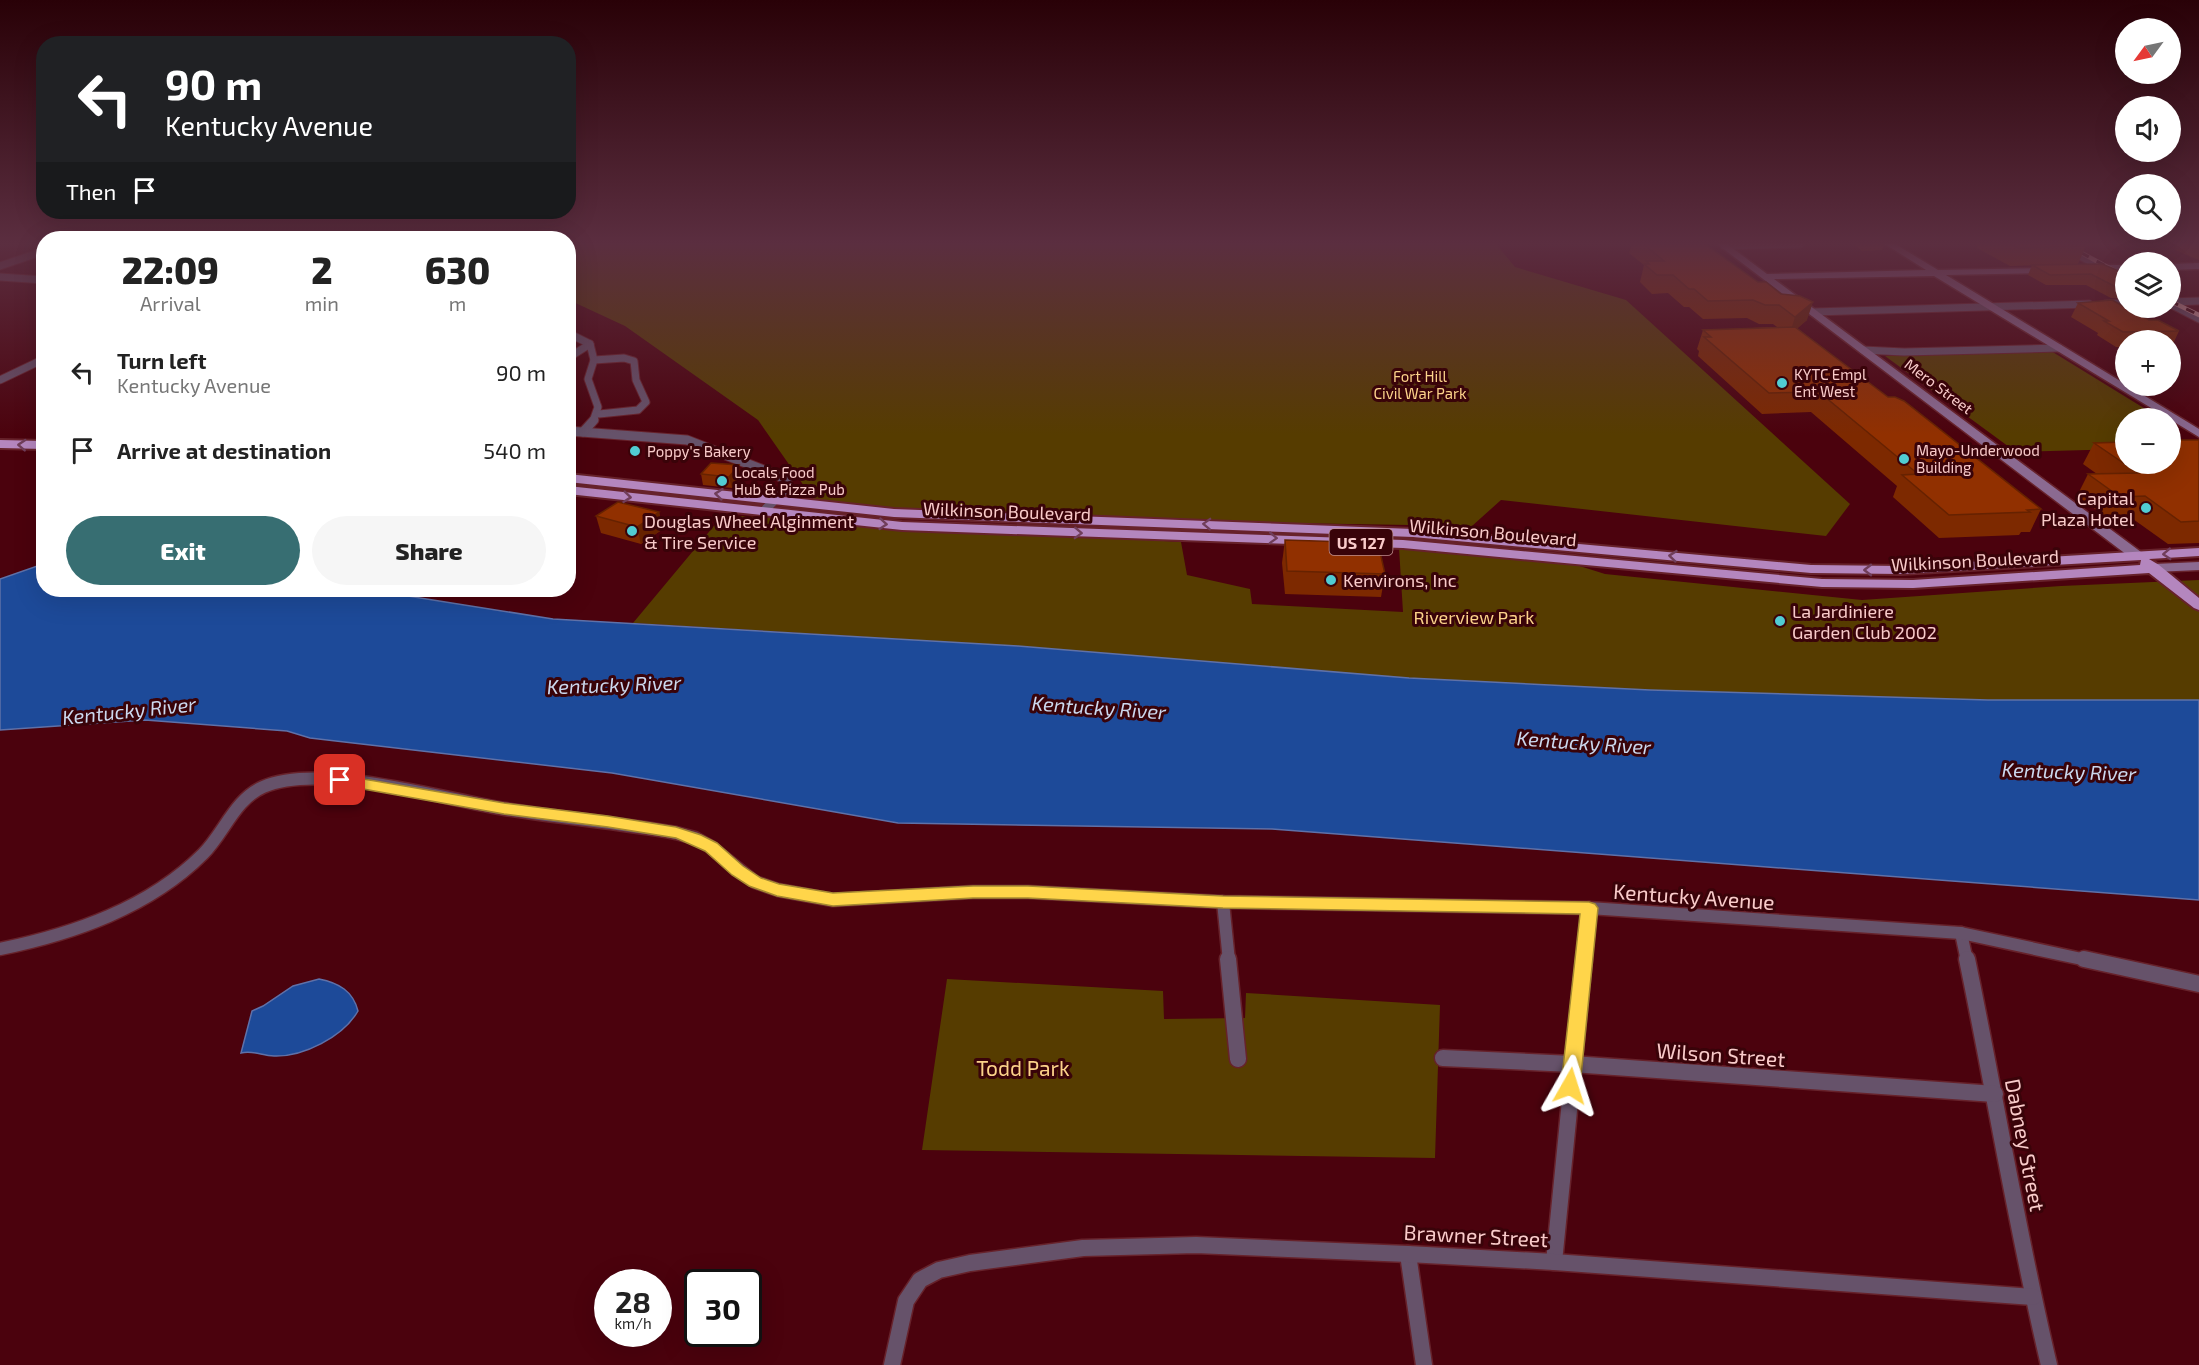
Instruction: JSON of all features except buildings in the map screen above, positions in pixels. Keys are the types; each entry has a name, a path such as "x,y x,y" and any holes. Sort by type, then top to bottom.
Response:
{"highway":[{"path":"0,444 36,446"},
{"path":"0,455 36,456"},
{"name":"Wilkinson Boulevard","path":"576,479 774,501 961,517 1413,533 1811,569 1901,570 2199,552"},
{"name":"Wilkinson Boulevard","path":"576,491 945,529 1322,540 1437,546 1787,580 1855,584 1913,584 2154,568"},
{"path":"2136,555 2199,605"}],"main road":[{"name":"Mero Street","path":"1807,308 2136,555"},
{"path":"1993,308 2199,434"},
{"name":"Wilkinson Boulevard","path":"2154,568 2199,566"}],"street":[{"path":"1813,312 1967,308"},
{"path":"2182,308 2199,319"},
{"path":"576,337 590,344 593,356 588,379 600,406 599,414 583,432"},
{"path":"1863,350 1884,346 2049,342"},
{"path":"576,354 590,344"},
{"path":"1863,350 1904,352 2059,348"},
{"path":"579,352 634,361 633,378 644,393 646,402 638,410 599,414"},
{"path":"0,380 36,363"},
{"path":"576,432 664,436 700,444 783,478 787,482 785,489 763,512"},
{"name":"Kentucky Avenue","path":"0,949 65,932 160,888 179,876 205,852 238,805 250,795 265,786 301,778 361,783 504,809 676,833 695,838 711,847 755,882 777,890 833,900 973,892 1084,894 1223,902 1589,908 1960,933 2199,984"},
{"path":"1223,902 1238,1059"},
{"path":"1554,1262 1589,908"},
{"name":"Dabney Street","path":"1960,933 1995,1094 2033,1297 2049,1365"},
{"name":"Wilson Street","path":"1443,1058 1572,1064 1995,1094"},
{"name":"Brawner Street","path":"892,1365 906,1301 920,1280 939,1270 970,1263 1083,1248 1196,1245 1408,1254 1554,1262 2033,1297"},
{"path":"1408,1254 1424,1365"}],"green space":[{"name":"Fort Hill Civil War Park","path":"586,308 1634,308 1850,504 1826,536 1501,500 1472,526 976,518 818,506 758,420 625,326"},
{"path":"2051,351 2115,390 2115,396 2124,396 2144,408 2115,408 2115,449 2016,452 1885,356"},
{"name":"Riverview Park","path":"723,515 1181,542 1187,575 1250,589 1252,604 1403,612 1399,548 1567,562 1605,574 1862,600 2061,586 2199,580 2199,700 1988,700 1650,690 1409,678 1018,646 633,623"},
{"name":"Todd Park","path":"947,979 1163,991 1164,1019 1245,1018 1246,993 1440,1005 1435,1158 922,1150"}],"water":[{"name":"Kentucky River","path":"36,566 36,597 414,597 553,619 1018,646 1409,678 1650,690 1988,700 2199,700 2199,900 1272,829 898,823 612,773 310,738 287,731 145,720 0,730 0,579"},
{"path":"319,979 344,989 356,1004 358,1011 343,1029 321,1044 297,1053 274,1056 250,1052 241,1053 252,1011 293,986"}],"railway":[{"path":"2184,308 2199,315"}],"place":[{"name":"KYTC Empl Ent West","path":"1782,383"},
{"name":"Poppy's Bakery","path":"635,451"},
{"name":"Mayo-Underwood Building","path":"1904,459"},
{"name":"Locals Food Hub & Pizza Pub","path":"722,481"},
{"name":"Capital Plaza Hotel","path":"2146,508"},
{"name":"Douglas Wheel Alginment & Tire Service","path":"632,531"},
{"name":"Kenvirons, Inc","path":"1331,580"},
{"name":"La Jardiniere Garden Club 2002","path":"1780,621"}],"route":[{"path":"340,780 504,809 676,833 695,838 711,847 755,882 777,890 833,900 945,893 1028,892 1223,902 1589,908 1570,1086"}]}
